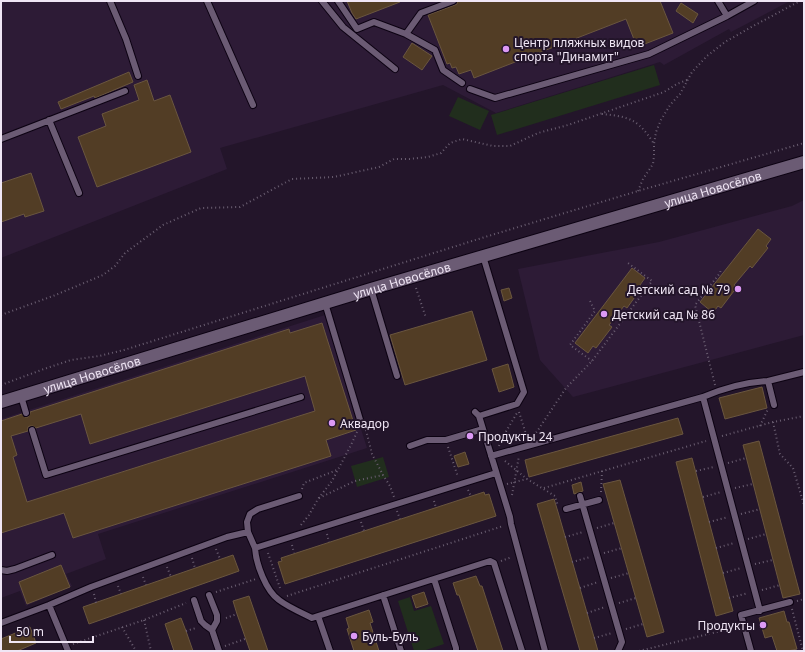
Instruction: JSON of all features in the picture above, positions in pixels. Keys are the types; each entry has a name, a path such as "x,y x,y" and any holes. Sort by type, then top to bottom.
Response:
{"street":[{"name":"улица Новосёлов","path":"1,402 371,289 804,162"}],"lane":[{"path":"110,1 126,39 138,76"},
{"path":"208,1 253,105"},
{"path":"322,1 343,27 395,69"},
{"path":"338,1 357,29 374,22 406,34 435,50 443,70 462,83"},
{"path":"406,34 420,14 453,1"},
{"path":"718,1 727,16"},
{"path":"470,89 495,98 649,54 727,16 754,1"},
{"path":"1,139 125,91"},
{"path":"49,120 79,193"},
{"path":"483,256 524,392 517,404 477,414 494,455 496,473 510,517 546,651"},
{"path":"371,289 398,376"},
{"path":"325,303 361,423"},
{"path":"494,455 703,397 716,391 751,382 768,381 804,372"},
{"path":"768,381 774,405"},
{"path":"21,396 26,413"},
{"path":"32,430 46,475 301,397"},
{"path":"703,397 760,610"},
{"path":"410,446 427,440 446,440 483,429"},
{"path":"255,548 496,473"},
{"path":"299,496 258,509 250,514 247,522 248,532 255,548 255,556 262,577 270,592 312,618 490,561 494,563 522,651"},
{"path":"580,496 622,642 618,651"},
{"path":"563,510 599,500"},
{"path":"1,624 91,587 201,546 227,537 248,532"},
{"path":"1,570 7,571 15,569 52,555"},
{"path":"434,579 456,651"},
{"path":"209,595 217,616 217,621 212,630"},
{"path":"383,595 401,651"},
{"path":"194,600 201,621 212,630 219,650"},
{"path":"751,651 741,616 790,602"},
{"path":"49,605 67,649"},
{"path":"318,616 330,651"}],"path":[{"path":"638,191 643,179 653,164 656,132 661,120 670,105 680,94 692,72 707,56 725,42 800,1"},
{"path":"1,314 53,296 103,275 115,266 125,252 163,225 201,208 240,207 292,179 334,177 379,167 394,159 428,157 441,153 450,143 462,139 493,146 510,146 538,133 601,114 664,92 687,80"},
{"path":"601,114 615,115 634,121 650,137 654,144"},
{"path":"1,385 71,360 99,356 124,350 485,237 804,143"},
{"path":"563,510 555,496 527,479 517,470 494,455 519,410 526,434 531,440 566,388 592,361 652,281 628,263"},
{"path":"716,391 695,305 722,269"},
{"path":"415,285 426,318"},
{"path":"590,301 595,311 570,345 592,361"},
{"path":"760,426 768,409 774,405"},
{"path":"544,488 714,438 773,422 804,416"},
{"path":"773,422 780,454 793,468 804,505"},
{"path":"294,553 291,544 295,543 297,530 309,515 338,470 352,445 361,423 366,427 372,454 390,486 400,519"},
{"path":"446,440 460,484"},
{"path":"512,499 520,448"},
{"path":"299,496 304,483 338,470"},
{"path":"601,492 602,471"},
{"path":"318,499 355,481 383,475"},
{"path":"507,484 527,479"},
{"path":"468,487 471,496"},
{"path":"433,498 436,508"},
{"path":"361,522 364,531"},
{"path":"255,556 268,552 281,599 511,524"},
{"path":"326,533 329,542"},
{"path":"494,563 520,555"},
{"path":"209,595 262,577"},
{"path":"67,649 194,600"},
{"path":"790,602 803,651"},
{"path":"217,621 237,614"},
{"path":"144,620 151,651"},
{"path":"639,651 744,626"},
{"path":"122,627 136,651"},
{"path":"219,650 246,639"}],"shaded area":[{"path":"1,1 790,1 731,32 729,29 664,65 660,62 496,113 443,85 220,148 227,169 1,258"},
{"path":"804,200 804,335 573,397 540,360 518,269 659,242 792,206"},
{"path":"325,315 367,448 98,534 106,559 66,574 72,586 26,606 20,591 1,598 1,419"}],"green space":[{"path":"654,65 660,85 497,135 491,115"},
{"path":"458,97 489,111 480,130 449,116"},
{"path":"383,457 389,477 357,487 351,466"},
{"path":"410,597 414,611 431,606 444,644 423,651 414,651 398,601"}],"building":[{"path":"347,1 400,1 400,2 356,19"},
{"name":"Центр пляжных видов спорта \"Динамит\"","path":"457,1 660,1 673,33 637,47 626,19 474,78 471,70 459,74 456,67 452,68 450,63 447,64 428,15 455,5 457,4"},
{"path":"681,3 698,14 693,23 676,11"},
{"path":"412,43 432,56 422,70 403,57"},
{"path":"129,72 133,82 95,98 94,96 61,109 58,102"},
{"path":"147,80 154,101 170,95 191,152 97,187 78,137 106,126 102,114 139,100 134,85"},
{"path":"31,173 44,211 25,217 24,214 1,222 1,183"},
{"path":"758,229 771,239 766,246 768,248 752,268 750,266 734,285 737,287 721,308 718,306 713,313 700,302"},
{"path":"632,268 645,278 640,285 642,287 627,308 624,306 609,325 612,327 596,348 593,346 588,353 575,343"},
{"path":"509,288 512,298 504,301 501,290"},
{"path":"472,311 487,360 405,385 390,335"},
{"path":"322,323 356,430 326,440 331,456 73,538 64,513 1,533 1,421 22,414 25,417 28,417 30,412 289,329 290,333","holes":["305,376 315,411 27,502 13,457 17,455 11,436 28,431 28,427 30,426 36,428 81,414 90,444"]},
{"path":"508,364 514,387 499,392 492,369"},
{"path":"762,387 767,408 725,419 719,398"},
{"path":"678,418 683,434 529,477 525,460"},
{"path":"759,441 800,594 783,598 743,445"},
{"path":"465,452 469,464 458,467 454,456"},
{"path":"692,458 733,611 716,616 676,462"},
{"path":"620,480 664,632 647,637 603,484"},
{"path":"581,482 583,491 574,494 572,485"},
{"path":"484,492 485,495 489,494 496,516 285,584 278,562 282,561 281,558"},
{"path":"554,499 598,651 580,651 537,504"},
{"path":"233,555 239,571 89,624 83,607"},
{"path":"61,565 70,587 27,604 19,582"},
{"path":"476,576 480,586 482,586 503,651 478,651 459,595 457,595 453,583"},
{"path":"424,592 428,604 416,608 412,596"},
{"path":"249,596 268,651 250,651 237,614 233,601"},
{"path":"369,610 373,622 370,623 379,651 354,651 347,629 349,628 346,618"},
{"path":"784,611 797,649 777,651 772,636 765,638 759,618"},
{"path":"181,618 193,651 174,651 165,624"},
{"path":"30,627 36,643 17,651 1,651 1,639"}],"place":[{"name":"Центр пляжных видов спорта \"Динамит\"","path":"506,49"},
{"name":"Детский сад № 79","path":"738,289"},
{"name":"Детский сад № 86","path":"604,314"},
{"name":"Аквадор","path":"332,423"},
{"name":"Продукты 24","path":"470,436"},
{"name":"Продукты","path":"763,625"},
{"name":"Буль-Буль","path":"354,636"}]}
